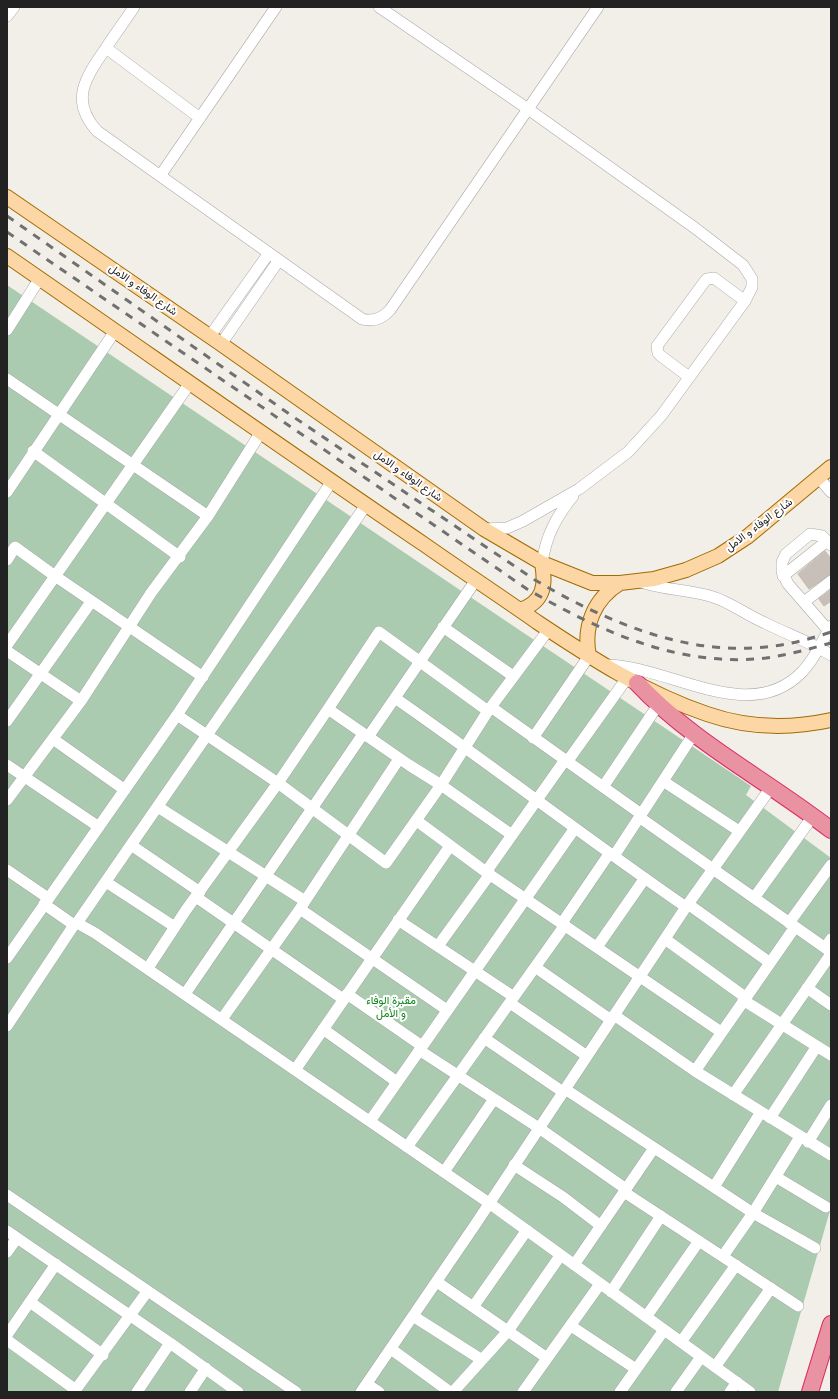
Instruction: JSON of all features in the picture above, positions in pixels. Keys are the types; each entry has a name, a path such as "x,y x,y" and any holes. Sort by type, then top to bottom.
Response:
{"highway":[{"path":"632,681 693,735 772,786 831,830"},
{"path":"810,1392 831,1324"}],"main road":[{"name":"شارع الوفاء و الامل","path":"7,196 484,529 542,563 592,583 620,583 670,575 718,556 747,537 819,478 831,466"},
{"path":"7,256 520,610 589,656 632,681 706,714 744,723 768,726 798,726 831,720"},
{"path":"520,610 536,601 542,591 545,579 542,563"},
{"path":"589,656 587,639 592,614 604,596 620,583"}],"lane":[{"path":"7,16 14,7"},
{"path":"134,7 84,82 82,97 88,119 97,131 362,319 372,321 382,318 390,310 598,7"},
{"path":"160,176 276,7"},
{"path":"378,7 528,109 695,228 743,265 752,279 752,287 745,301 661,416 628,452 579,489 515,525 498,529 484,529"},
{"path":"106,48 200,118"},
{"path":"215,340 268,253"},
{"path":"215,340 279,260"},
{"path":"7,330 40,278"},
{"path":"689,377 661,356 658,353 657,346 707,279 714,278 745,301"},
{"path":"8,490 115,331"},
{"path":"7,379 208,516"},
{"path":"7,645 190,383"},
{"path":"7,800 81,701 130,628 151,593 180,557 208,516 261,432"},
{"path":"34,451 180,557"},
{"path":"819,478 831,492"},
{"path":"7,958 203,677 332,481"},
{"path":"542,563 551,528 564,507 579,489"},
{"path":"7,1026 366,505"},
{"path":"605,665 637,668 694,686 751,695 770,692 792,681 809,664 830,628 804,602 783,576 782,567 784,558 801,541 814,534 822,536 829,543 783,576"},
{"path":"7,560 11,544 91,602 203,677"},
{"path":"185,994 312,808 395,698 476,580"},
{"path":"637,581 662,589 712,596 764,623 819,647 831,655"},
{"path":"804,602 831,581"},
{"path":"9,714 40,674 91,602"},
{"path":"443,627 514,676"},
{"path":"177,715 278,783 386,862 442,785 489,709 548,629"},
{"path":"148,968 198,894 278,783 379,632 420,662 566,761 792,925 829,948 807,988 733,1095"},
{"path":"7,651 81,701"},
{"path":"533,738 589,656"},
{"path":"438,946 537,800 566,761 632,681"},
{"path":"395,698 466,747 612,855 769,962"},
{"path":"602,787 658,705"},
{"path":"328,708 399,759 442,785 512,835"},
{"path":"407,1147 512,1000 640,816 693,735"},
{"path":"53,739 125,790"},
{"path":"222,1019 303,905 348,834 399,759"},
{"path":"7,765 99,827"},
{"path":"663,781 739,831"},
{"path":"379,1392 364,1388 437,1282 687,905 772,786"},
{"path":"158,806 266,876 372,958 447,1010"},
{"path":"754,898 813,816"},
{"path":"416,821 488,873 721,1032"},
{"path":"370,1121 575,828"},
{"path":"131,845 198,894 234,923 421,1048 457,1076 539,1128 661,1216 798,1306"},
{"path":"295,1070 450,846"},
{"path":"695,1071 769,962 831,865"},
{"path":"8,873 76,924 148,968 489,1203 560,1256 750,1392"},
{"path":"597,947 645,878"},
{"path":"106,882 175,927"},
{"path":"398,920 475,970 512,1000 587,1056"},
{"path":"665,939 781,1024 831,1055"},
{"path":"535,967 695,1071 831,1155"},
{"path":"807,988 831,1005"},
{"path":"323,1029 397,1082"},
{"path":"484,1038 753,1213 815,1248"},
{"path":"714,1187 765,1115 817,1046"},
{"path":"444,1172 494,1100"},
{"path":"722,1256 753,1213 776,1177 831,1105"},
{"path":"574,1265 654,1148"},
{"path":"514,1165 563,1197 601,1226"},
{"path":"776,1177 826,1207"},
{"path":"7,1195 147,1292 296,1392"},
{"path":"611,1292 661,1216"},
{"path":"473,1307 527,1230"},
{"path":"7,1231 206,1368 238,1392"},
{"path":"7,1252 17,1238"},
{"path":"646,1317 699,1241"},
{"path":"453,1392 508,1331 560,1256"},
{"path":"7,1335 56,1264"},
{"path":"681,1342 736,1265"},
{"path":"437,1282 547,1358"},
{"path":"528,1390 547,1358 600,1284"},
{"path":"715,1367 771,1288"},
{"path":"7,1340 75,1391 103,1355 147,1292"},
{"path":"30,1302 103,1355"},
{"path":"413,1316 482,1360"},
{"path":"571,1326 636,1369"},
{"path":"620,1392 664,1330"},
{"path":"137,1392 170,1343"},
{"path":"391,1349 450,1392"},
{"path":"676,1392 701,1357"},
{"path":"190,1392 206,1368"},
{"path":"730,1392 737,1382"}],"green space":[{"name":"مقبرة الوفاء و الأمل","path":"7,285 751,786 746,795 831,858 831,1207 778,1392 7,1392"}],"building":[{"path":"825,551 831,559 831,574 809,589 798,574"},
{"path":"831,590 831,601 824,606 819,599"}],"railway":[{"path":"7,216 295,418 535,580 588,609 645,632 705,646 735,648 766,647 782,645 831,632"},
{"path":"7,232 527,589 583,619 641,643 672,652 702,657 734,660 766,658 790,654 831,643"}]}
